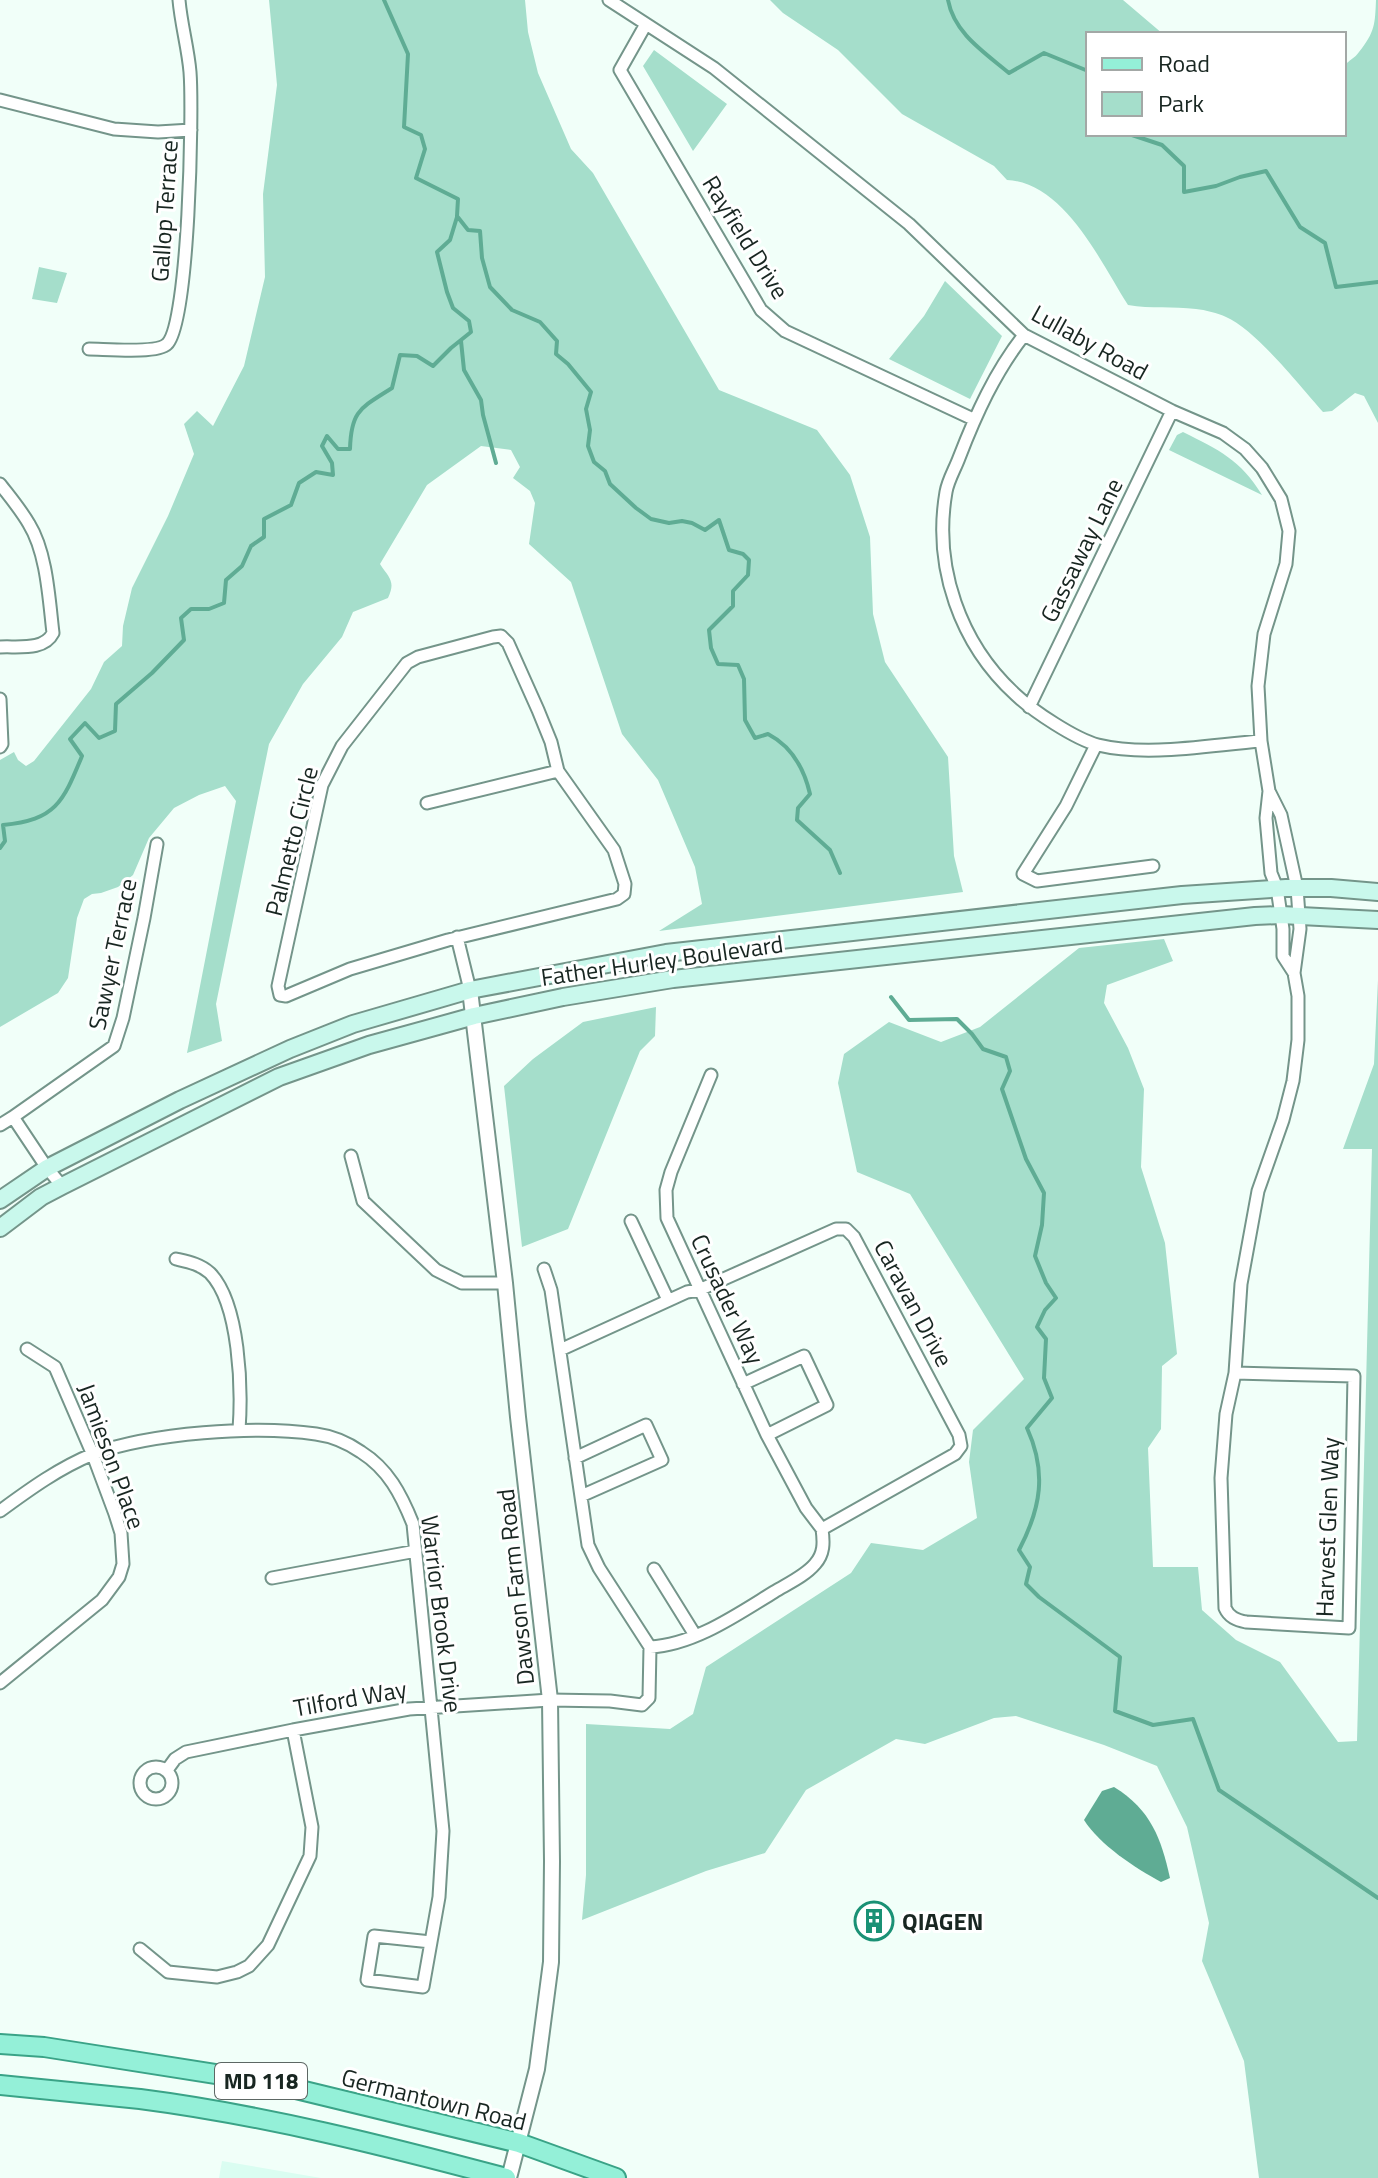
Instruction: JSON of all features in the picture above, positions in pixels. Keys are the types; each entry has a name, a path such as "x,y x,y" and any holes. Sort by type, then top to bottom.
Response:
{"main road":[{"name":"Father Hurley Boulevard","path":"0,1200 47,1168 180,1100 290,1049 353,1024 470,990 666,953 1182,895 1277,888 1378,892"},
{"name":"Father Hurley Boulevard","path":"0,1228 41,1197 279,1077 369,1045 474,1016 563,997 673,979 1240,917 1300,915 1378,920"},
{"name":"Germantown Road","path":"0,2044 44,2047 267,2082 519,2143 616,2178"},
{"name":"MD 118","path":"0,2085 142,2100 257,2119 375,2144 508,2178"}],"street":[{"name":"Gallop Terrace","path":"89,349 156,349 167,345 173,336 180,300 188,214 191,130 190,71 179,0"},
{"name":"Lullaby Road","path":"609,0 714,68 909,224 1024,335 1172,411 1223,433 1245,449 1262,468 1281,499 1289,531 1286,564 1264,634 1258,686 1261,741 1269,791 1266,818 1271,873 1277,888"},
{"name":"Rayfield Drive","path":"646,24 620,70 761,310 785,331 973,419"},
{"path":"0,100 114,129 158,132 191,130"},
{"path":"1024,335 1004,361 973,419 947,490 943,530 945,563 952,598 971,641 996,677 1029,707 1096,745 1141,751 1261,741"},
{"name":"Gassaway Lane","path":"1029,707 1172,411"},
{"path":"0,484 30,525 36,540 44,568 53,633 49,641 42,645 0,647"},
{"name":"Palmetto Circle","path":"501,636 508,643 538,710 558,771 614,850 625,884 624,894 617,899 457,937 350,969 286,996 280,995 278,986 322,785 342,746 407,663 418,657 501,636"},
{"path":"0,699 0,747"},
{"path":"1096,745 1066,806 1023,874 1037,881 1153,866"},
{"path":"427,803 558,771"},
{"name":"Lullaby Road","path":"1269,791 1281,815 1297,888"},
{"name":"Sawyer Terrace","path":"0,1125 114,1046 123,1018 157,844"},
{"name":"Harvest Glen Way","path":"1277,888 1283,956 1294,973"},
{"name":"Harvest Glen Way","path":"1235,1373 1354,1376 1349,1628 1246,1622 1236,1620 1225,1608 1221,1478 1226,1414 1235,1373 1241,1284 1258,1191 1293,1081 1298,1040 1298,996 1294,973 1300,929 1297,888"},
{"path":"457,937 470,990"},
{"name":"Dawson Farm Road","path":"470,990 550,1700 551,1962 537,2069 508,2178"},
{"name":"Crusader Way","path":"711,1075 671,1172 666,1190 667,1218 767,1435 806,1508 822,1529"},
{"path":"13,1117 62,1186"},
{"path":"351,1156 363,1201 436,1270 462,1283 505,1283"},
{"path":"631,1221 668,1300"},
{"name":"Caravan Drive","path":"560,1350 668,1300 699,1290 836,1229 846,1229 854,1237 873,1271 959,1435 961,1446 955,1454 822,1529"},
{"path":"176,1259 198,1264 209,1272 224,1297 238,1354 239,1430"},
{"path":"544,1269 551,1290 588,1545 593,1558 650,1647 649,1698 642,1705 550,1700"},
{"name":"Jamieson Place","path":"0,1683 102,1600 119,1577 123,1564 121,1533 93,1455 55,1367 27,1349"},
{"path":"743,1384 804,1356 827,1405 767,1435"},
{"path":"575,1458 646,1425 662,1460 581,1496"},
{"name":"Warrior Brook Drive","path":"0,1511 67,1466 113,1448 157,1439 239,1430 317,1434 343,1441 385,1472 402,1495 413,1524 443,1831 439,1897 431,1942 423,1987 367,1980 374,1936 431,1942"},
{"path":"650,1647 663,1647 726,1622 797,1578 815,1565 824,1545 822,1529"},
{"path":"272,1578 416,1551"},
{"path":"654,1569 695,1635"},
{"name":"Tilford Way","path":"167,1770 175,1759 186,1752 293,1730 409,1709 550,1700"},
{"path":"140,1949 168,1972 217,1977 249,1966 268,1945 310,1856 312,1827 293,1730"}],"shaded area":[{"path":"1114,1787 1146,1815 1163,1850 1170,1878 1161,1882 1129,1863 1099,1838 1084,1820 1102,1791"},
{"path":"222,2161 321,2178 219,2178"}],"green space":[{"path":"269,0 525,0 528,32 538,73 571,149 593,173 719,390 817,430 850,475 870,537 873,614 885,662 948,757 954,856 963,892 659,931 702,904 695,867 658,780 622,734 571,582 529,544 535,503 530,491 513,478 520,467 511,450 481,446 427,485 380,564 391,583 388,598 353,612 342,637 303,684 269,744 216,1004 222,1041 187,1053 236,801 225,786 174,808 149,838 133,875 118,887 84,899 77,918 68,978 58,993 0,1027 0,760 14,752 26,766 34,761 91,689 104,662 122,646 123,626 132,588 168,516 194,454 184,424 197,411 213,426 244,366 265,277 263,194 277,85"},
{"path":"770,0 1123,0 1161,32 1086,32 1086,136 1346,136 1346,64 1368,39 1378,0 1378,423 1364,396 1355,393 1332,411 1323,412 1264,346 1226,317 1196,309 1128,305 1079,228 1047,195 1028,185 1007,180 994,166 902,114 838,50 783,13"},
{"path":"654,50 727,104 693,151 643,66"},
{"path":"39,267 67,273 57,303 32,299"},
{"path":"945,281 1002,336 970,399 889,359 924,316"},
{"path":"1183,432 1237,464 1262,495 1169,450 1177,435"},
{"path":"1164,939 1173,961 1107,985 1104,1003 1128,1048 1144,1089 1141,1167 1165,1243 1177,1354 1162,1366 1161,1429 1148,1448 1153,1567 1198,1567 1202,1610 1236,1640 1280,1662 1338,1742 1357,1741 1372,1149 1343,1149 1374,1064 1378,980 1378,2178 1259,2178 1244,2061 1202,1961 1209,1923 1187,1827 1157,1766 1016,1716 994,1718 925,1744 896,1739 806,1790 765,1853 706,1871 582,1920 586,1875 586,1724 670,1729 693,1714 706,1667 851,1573 871,1543 923,1550 977,1518 969,1462 973,1430 1024,1379 910,1194 857,1172 838,1083 844,1054 889,1022 941,1042 980,1027 1079,948"},
{"path":"656,1007 655,1036 640,1051 568,1229 522,1247 504,1086 533,1059 583,1022"}],"waterway":[{"path":"384,0 408,54 404,127 421,135 425,149 416,178 458,199 457,216 468,230 480,231 482,258 490,287 512,310 540,322 557,341 556,354 591,392 586,409 590,430 588,446 594,462 605,471 610,484 651,519 692,523 705,530 719,520 729,550 743,554 749,560 748,575 733,591 733,606 709,630 711,648 718,664 738,665 744,679 745,720 755,738 768,734 776,739 790,751 800,767 810,794 798,808 797,820 830,850 840,873"},
{"path":"948,0 963,32 1009,73 1044,53 1086,70"},
{"path":"1135,136 1162,145 1184,166 1184,192 1266,171 1300,227 1325,243 1336,287 1378,282"},
{"path":"0,848 5,841 3,825 35,819 63,797 82,756 70,739 85,723 99,738 115,731 116,704 184,640 181,618 191,609 209,609 224,603 226,580 242,566 251,546 264,537 264,519 291,505 299,483 316,472 333,475 332,463 322,446 327,436 338,449 350,449 356,418 365,406 392,388 400,355 417,356 433,366 471,332 469,321 453,308 437,252 450,240 457,217"},
{"path":"461,341 464,370 481,400 496,463"},
{"path":"891,997 909,1020 957,1019 983,1049 1006,1057 1010,1071 1002,1089 1026,1159 1044,1193 1042,1225 1035,1256 1056,1298 1045,1310 1037,1327 1046,1339 1044,1378 1052,1398 1027,1428 1037,1460 1039,1490 1032,1519 1019,1550 1030,1567 1026,1584 1120,1657 1115,1711 1153,1725 1193,1719 1219,1790 1378,1898"}],"place":[{"name":"QIAGEN","path":"874,1921"}]}
